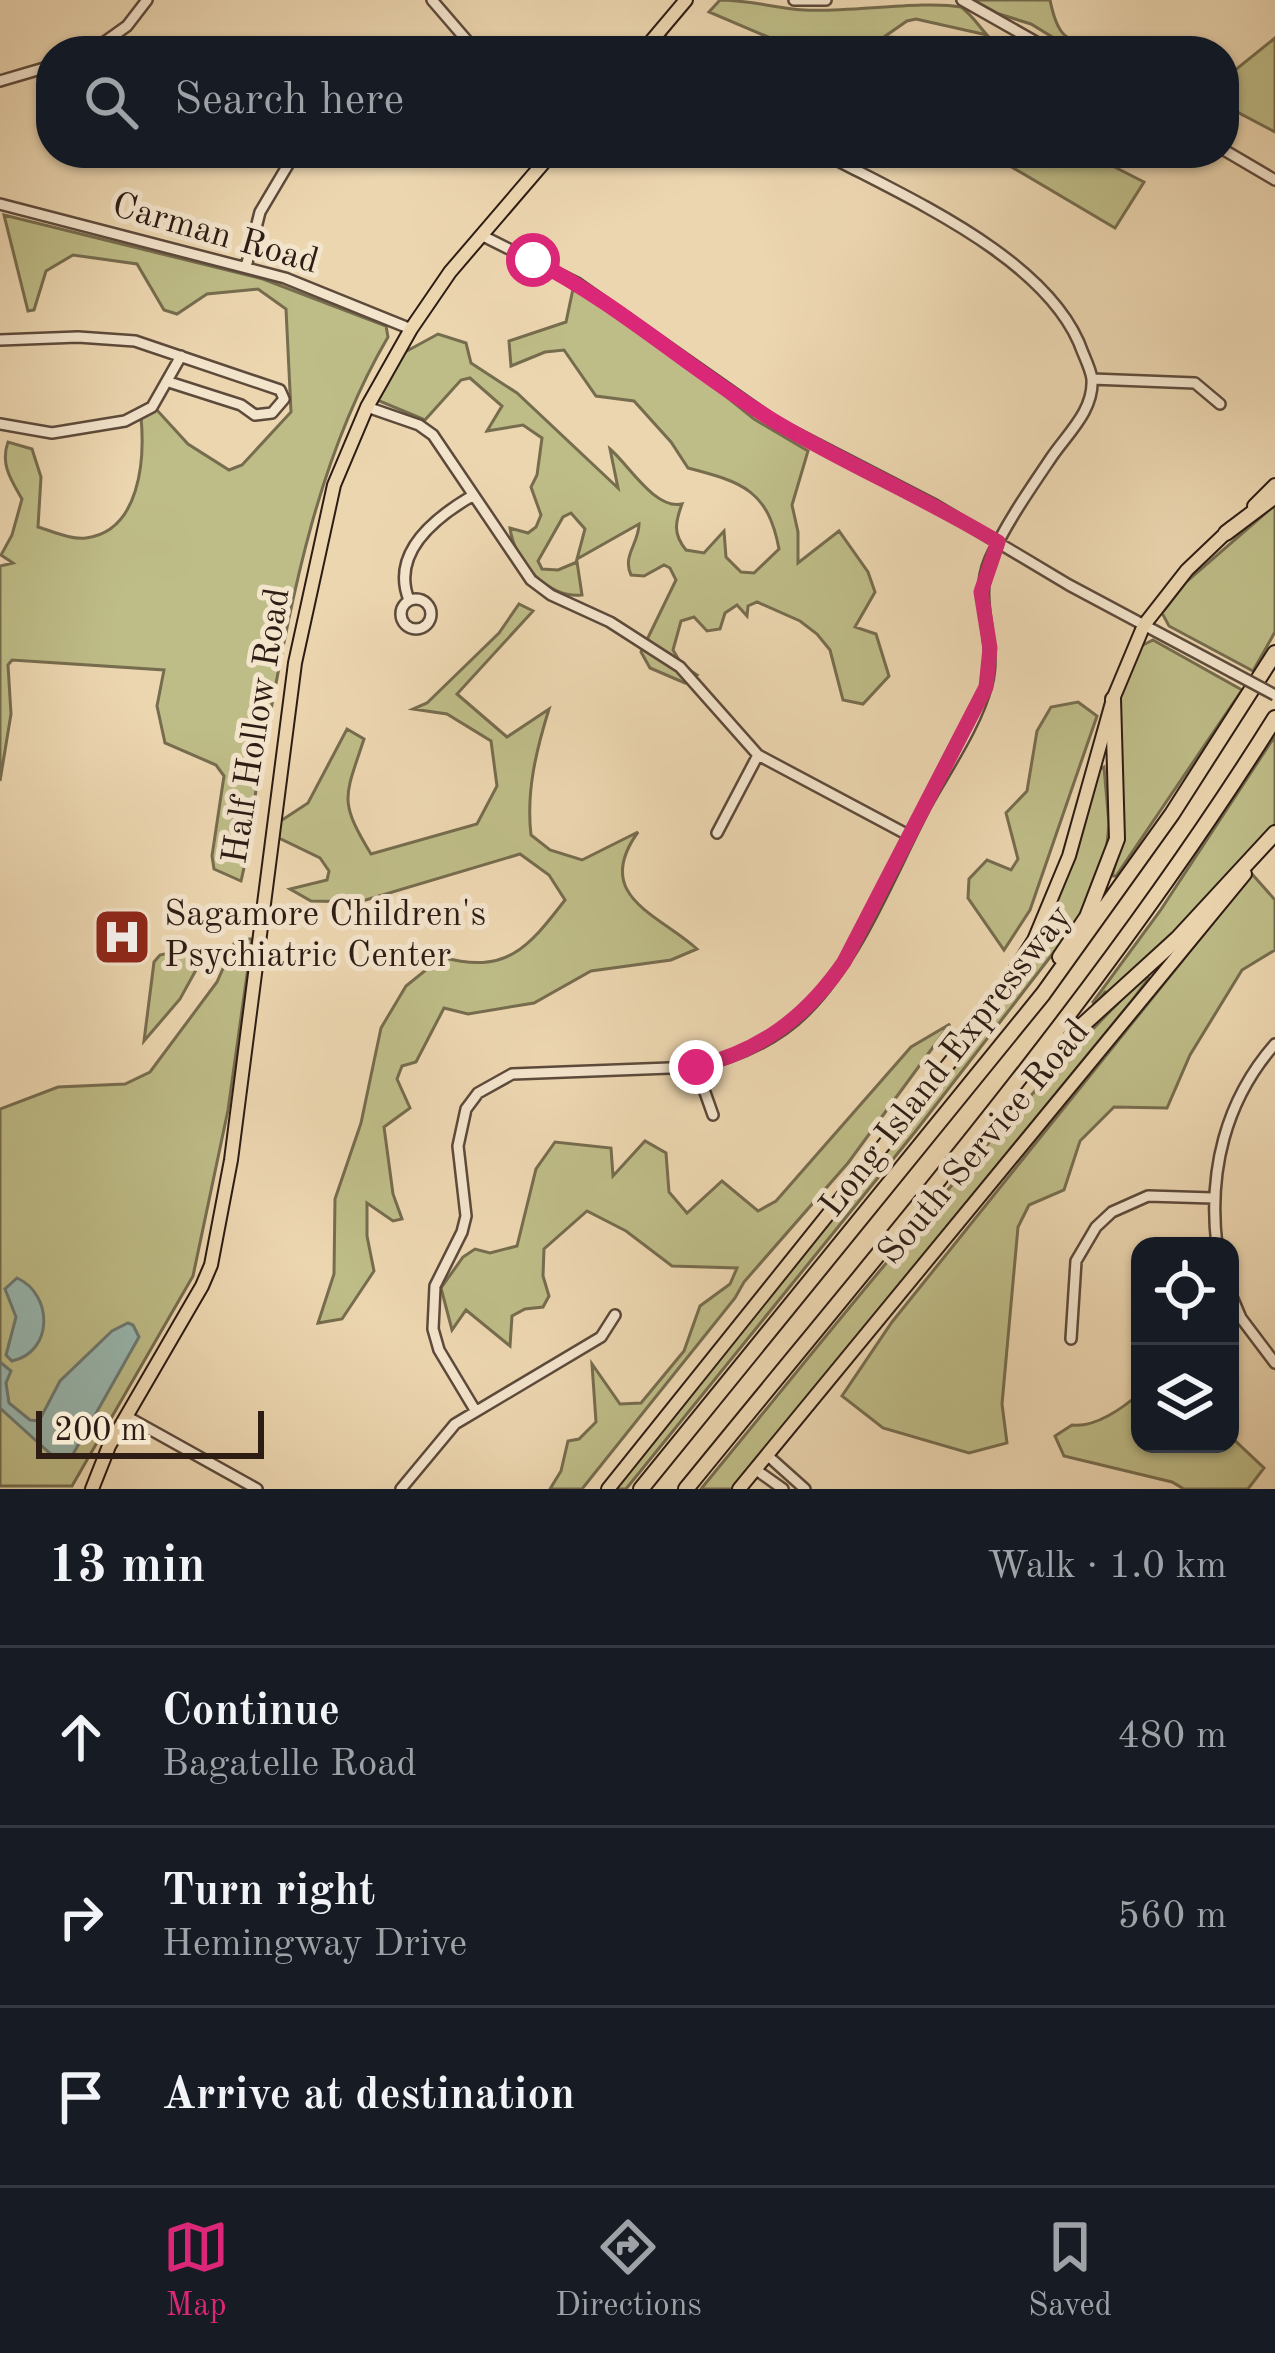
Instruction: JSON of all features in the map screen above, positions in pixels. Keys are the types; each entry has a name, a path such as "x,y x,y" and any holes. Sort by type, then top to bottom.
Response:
{"highway":[{"path":"1226,533 1275,496"},
{"name":"Long Island Expressway","path":"641,1489 974,1082 1114,898 1275,653"},
{"path":"974,1082 1087,917 1117,839 1114,700"},
{"name":"Long Island Expressway","path":"686,1489 1142,919 1275,718"},
{"path":"1012,1086 1040,1066 1177,939 1275,833"}],"main road":[{"path":"656,36 686,0"},
{"name":"Half Hollow Road","path":"88,1489 211,1265 231,1160 295,663 328,506 367,406 411,329 539,168"},
{"path":"608,1489 980,1026 1034,940 1070,856 1114,700 1144,625 1187,571 1275,485"},
{"name":"South Service Road","path":"739,1489 1225,900 1275,833"}],"street":[{"path":"113,36 148,0"},
{"path":"432,0 463,36"},
{"path":"794,0 826,0"},
{"path":"962,0 1026,36"},
{"path":"0,81 36,70"},
{"path":"1239,159 1275,179"},
{"path":"246,267 260,212 286,168"},
{"path":"475,1410 446,1363 434,1329 435,1286 466,1216 458,1145 466,1109 478,1093 512,1073 696,1067 755,1046 805,1011 844,962 986,687 990,648 981,592 998,542 1053,455 1075,430 1092,380 1068,319 1025,270 849,168"},
{"name":"Carman Road","path":"0,204 285,278 411,329"},
{"path":"481,236 578,283 778,424 935,505 1275,695"},
{"path":"0,340 135,341 280,390 284,399 272,413 255,415 241,405 169,382"},
{"path":"0,424 52,433 125,421 152,406 182,356"},
{"path":"1092,380 1195,383 1220,404"},
{"path":"367,406 433,435 531,580 551,595 610,622 680,668 758,754 910,836"},
{"path":"409,600 407,566 414,546 438,517 472,496"},
{"path":"717,833 758,754"},
{"path":"1216,1237 1213,1198 1224,1137 1236,1104 1275,1044"},
{"path":"696,1067 713,1115"},
{"path":"1071,1339 1076,1261 1096,1227 1112,1212 1148,1196 1213,1198"},
{"path":"1239,1313 1275,1363"},
{"path":"401,1489 440,1439 475,1410 601,1337 615,1315"},
{"path":"126,1416 256,1489"},
{"path":"767,1455 806,1489"},
{"path":"755,1469 783,1489"}],"shaded area":[{"path":"720,0 804,10 961,7 987,35 916,19 885,36 766,36 709,12"},
{"path":"973,0 1050,0 1066,36 1051,36"},
{"path":"1275,38 1275,132 1239,113 1239,67"},
{"path":"1013,168 1116,168 1144,182 1115,228"},
{"path":"4,215 263,279 386,326 388,337 339,440 305,549 241,881 214,869 224,776 216,765 165,743 157,706 164,670 12,660 8,665 11,714 0,781 0,566 13,563 1,555 22,499 5,458 8,442 32,449 41,477 38,527 80,538 104,533 128,508 140,472 141,417 156,409 188,444 229,470 242,465 291,412 286,309 258,289 207,294 177,314 164,310 137,264 73,255 46,271 34,310 28,311"},
{"path":"573,289 635,323 754,419 808,451 792,505 798,563 839,531 868,572 875,592 855,627 876,634 889,676 863,704 843,700 830,650 817,634 757,602 748,606 747,616 737,605 725,613 720,629 707,631 694,617 681,621 673,650 682,665 697,675 685,683 650,668 641,652 676,580 664,565 644,576 631,575 628,562 639,524 577,559 585,529 571,513 563,517 538,561 542,569 558,570 577,562 582,595 557,591 526,565 510,528 528,533 541,515 531,487 542,438 523,425 487,431 502,406 470,378 461,380 425,420 377,400 405,352 438,334 466,343 471,363 517,393 618,488 610,449 652,493 682,504 677,528 686,550 704,553 724,531 726,557 741,572 754,573 779,549 768,513 750,492 688,468 634,401 596,396 564,350 511,366 509,341 566,322"},
{"path":"1275,505 1275,632 1253,671 1169,626 1162,613 1186,582"},
{"path":"519,604 533,611 457,694 507,737 549,709 533,772 531,835 550,850 582,860 638,832 622,872 626,888 649,913 697,949 671,960 591,971 534,1003 468,1014 444,1008 416,1062 402,1066 397,1079 410,1108 384,1127 393,1194 402,1219 393,1221 367,1203 374,1271 342,1319 318,1323 334,1274 335,1199 361,1123 381,1028 406,986 442,957 464,962 499,960 527,944 565,900 549,875 520,854 359,902 311,901 290,889 327,880 329,871 320,858 279,838 279,822 308,803 347,729 364,739 348,798 353,821 371,854 477,824 497,786 491,741 447,714 413,709 427,703 499,633"},
{"path":"1153,640 1242,690 1112,876 1117,857 1116,707 1141,646"},
{"path":"1078,702 1097,716 1030,910 1004,950 968,898 969,879 987,860 1011,870 1018,859 1006,813 1027,791 1037,731 1051,707"},
{"path":"1275,736 1275,824 1192,918 1095,1005 1093,1002 1160,911"},
{"path":"1104,767 1109,824 1106,854 1085,912 915,1132 626,1489 615,1489 988,1025 1040,933"},
{"path":"1252,874 1275,900 1275,950 1242,970 1190,1055 1167,1108 1114,1107 1080,1141 1064,1190 1029,1205 1018,1227 1002,1404 1007,1443 969,1453 883,1428 842,1396 892,1322"},
{"path":"236,939 252,939 228,1110 193,1276 72,1486 0,1486 0,1109 58,1087 125,1084 150,1072 217,982"},
{"path":"198,946 202,959 180,999 144,1041 154,962 160,955"},
{"path":"1145,976 1149,978 1134,998 732,1489 701,1489 972,1162"},
{"path":"950,1024 848,1163 744,1282 582,1489 550,1489 561,1471 568,1441 579,1439 596,1422 592,1364 620,1404 641,1403 684,1351 700,1306 730,1284 737,1268 672,1266 626,1231 587,1211 544,1249 543,1276 549,1296 543,1307 512,1316 510,1346 466,1310 452,1330 441,1288 463,1257 475,1249 490,1253 517,1246 536,1169 555,1142 611,1148 613,1176 645,1141 666,1153 669,1192 687,1213 722,1181 758,1211 776,1201 911,1047"},
{"path":"1131,1400 1131,1453 1239,1453 1239,1444 1264,1468 1248,1489 1184,1489 1064,1456 1055,1436"}],"water":[{"path":"17,1278 37,1296 44,1322 36,1346 12,1361 6,1355 16,1317 5,1289"},
{"path":"128,1323 139,1337 72,1456 54,1457 0,1408 0,1362 11,1371 6,1383 9,1403 30,1420 39,1421 60,1381 112,1331"}],"place":[{"name":"Sagamore Children's Psychiatric Center","path":"122,937"}],"route":[{"path":"533,260 578,283 778,424 998,542 981,592 990,648 986,687 844,962 788,1026 744,1052 696,1067"}]}
